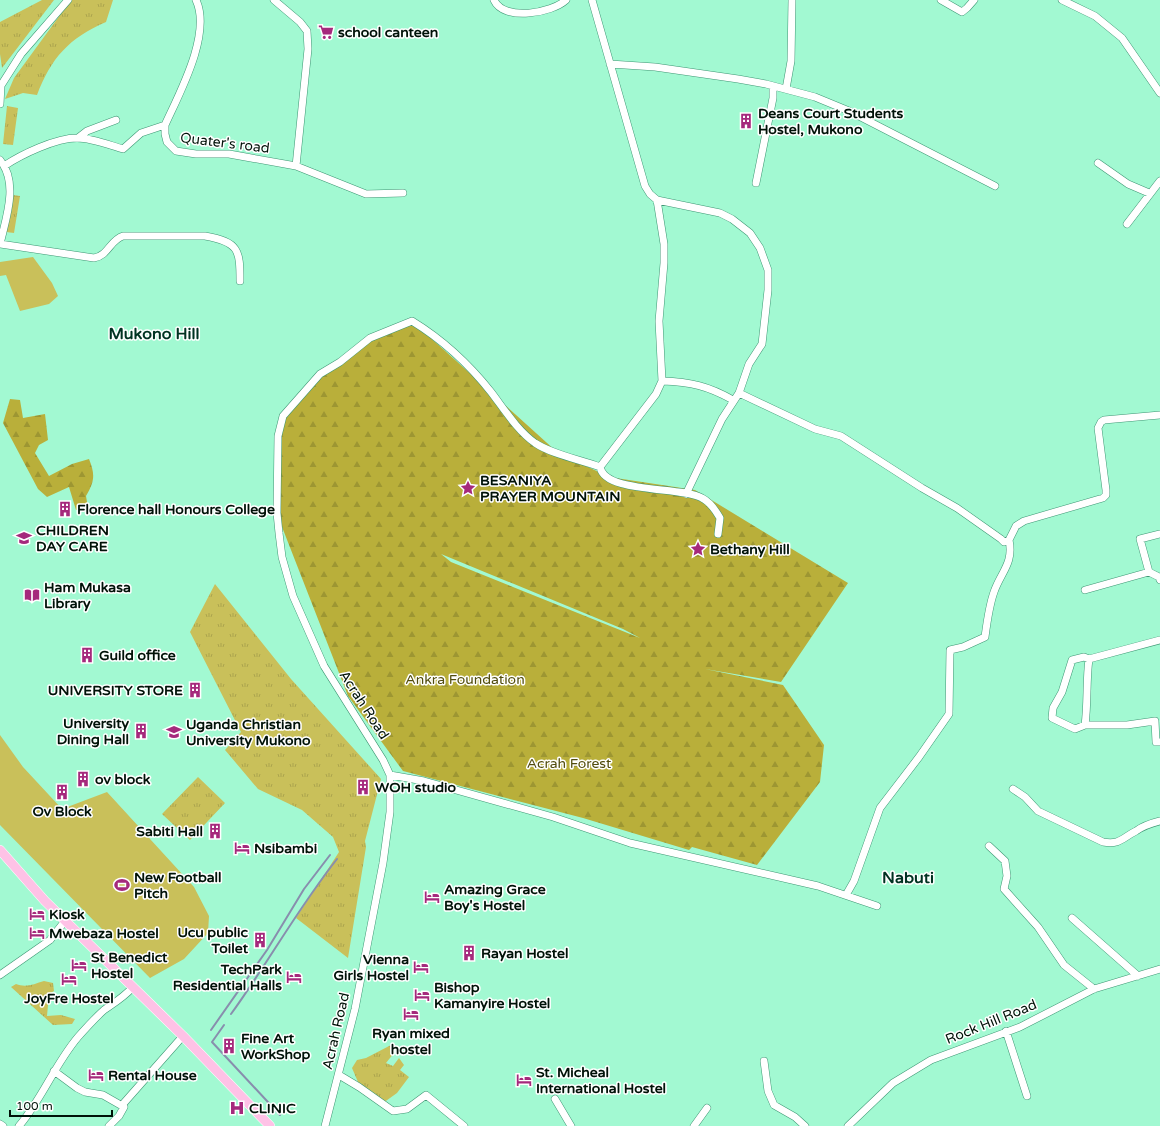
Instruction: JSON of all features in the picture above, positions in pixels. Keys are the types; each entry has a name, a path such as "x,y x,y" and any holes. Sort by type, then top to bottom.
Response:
{"main road":[{"path":"0,850 45,901 132,988 184,1036 270,1126"}],"street":[{"path":"0,104 1,86 21,54 68,0"},
{"name":"Quater's road","path":"196,0 199,15 198,49 165,125 164,134 166,142 176,151 196,154 229,154 296,166 366,194 403,193"},
{"path":"274,0 300,22 307,31 308,49 296,166"},
{"path":"494,0 495,4 504,10 515,14 539,12 561,5 566,0"},
{"path":"592,0 645,186 650,194 658,200 727,216 750,234 766,262 768,290 762,344 748,364 739,393 722,418 686,494"},
{"path":"786,89 791,61 792,0"},
{"path":"940,0 962,12 974,0"},
{"path":"1062,0 1095,16 1122,38 1160,93"},
{"path":"610,64 655,67 772,86 815,96 842,108 995,186"},
{"path":"756,183 773,98 772,86"},
{"path":"78,138 86,131 116,120"},
{"path":"165,125 141,133 123,149 78,138 55,143 2,163 9,175 10,184 8,210 0,244 94,258 101,256 117,238 122,236 205,236 218,238 232,246 237,251 240,257 240,281"},
{"path":"1098,163 1128,184 1149,193"},
{"path":"1127,224 1149,193 1160,181"},
{"path":"658,200 664,244 658,321 662,381 656,394 600,467 603,475 611,480 649,489 686,494 701,498 715,510 720,518 718,534"},
{"name":"Acrah Road","path":"325,1126 339,1075 359,988 383,863 390,812 390,775 383,760 324,666 307,629 286,574 282,557 277,513 278,436 283,416 320,374 340,362 370,338 412,321 440,339 457,354 485,385 513,421 535,443 600,467"},
{"path":"662,381 698,384 733,400"},
{"path":"739,393 814,429 841,436 922,488 957,508 1004,542 1009,540"},
{"path":"846,895 854,881 880,808 949,714 950,650 963,647 985,637 994,592 1008,563 1011,551 1009,540 1016,526 1024,521 1099,500 1106,495 1098,428 1101,422 1104,420 1160,415"},
{"path":"1149,572 1140,539 1160,534"},
{"path":"1085,590 1149,572 1159,577 1160,580"},
{"path":"1160,640 1089,659 1084,657 1072,660 1062,692 1054,708 1052,718 1075,729 1085,725 1127,725 1156,721 1156,742 1160,742"},
{"path":"1085,725 1088,704 1086,677 1089,659"},
{"path":"390,775 424,781 553,817 630,843 750,869 846,895 877,906"},
{"path":"1013,788 1025,797 1038,811 1103,842 1112,843 1123,840 1136,831 1160,821"},
{"path":"989,846 1005,861 1006,876 1004,889 1038,927 1064,965 1094,989"},
{"path":"1072,918 1138,976"},
{"path":"0,975 50,940 65,921"},
{"name":"Rock Hill Road","path":"848,1126 874,1099 912,1070 931,1060 1043,1016 1064,1003 1094,989 1160,969"},
{"path":"19,1126 33,1108 54,1071 70,1047 88,1025 103,1011 127,994 132,988"},
{"path":"1006,1031 1027,1096"},
{"path":"109,1126 119,1116 124,1107 123,1104 184,1036"},
{"path":"764,1061 768,1091 774,1105 794,1117 805,1126"},
{"path":"54,1071 77,1088 86,1092 103,1095 124,1107"},
{"path":"339,1075 359,1087 393,1112 408,1109 426,1095 464,1126"},
{"path":"554,1099 571,1126"},
{"path":"694,1126 707,1108"}],"green space":[{"path":"42,0 54,0 2,68 0,54 0,22"},
{"path":"71,0 113,0 106,22 82,35 63,51 48,70 37,95 23,93 5,99 14,78"},
{"path":"7,106 18,108 13,145 3,144"},
{"path":"13,195 20,196 14,233 6,232"},
{"path":"33,257 52,283 58,296 49,304 20,311 6,275 0,276 0,262"},
{"path":"412,321 557,452 609,477 695,490 848,583 781,682 705,669 783,685 824,745 820,782 757,865 692,847 689,850 583,818 403,771 348,696 275,509 277,509 283,416 320,374 370,338","holes":["441,554 623,629 640,638 451,562"]},
{"path":"10,399 20,400 23,418 45,414 48,440 39,445 35,453 49,476 72,464 89,459 93,478 86,496 88,508 76,510 69,487 47,497 38,489 3,423"},
{"path":"215,584 291,679 381,779 365,841 366,847 348,958 296,918 339,852 333,837 302,810 258,789 225,750 241,732 190,632"},
{"path":"0,735 23,767 62,809 107,792 194,887 209,916 208,933 184,959 150,978 0,825"},
{"path":"198,777 225,803 190,840 162,814"},
{"path":"44,981 53,983 54,991 49,994 47,1016 61,1015 75,1019 72,1024 53,1025 11,987 16,984 27,986"},
{"path":"393,1044 394,1053 386,1063 393,1066 399,1058 404,1065 400,1070 409,1077 397,1093 383,1103 358,1082 352,1068 357,1060 366,1058"}],"waterway":[{"path":"211,1030 267,950 304,889 330,855"},
{"path":"231,1014 296,916 337,859"},
{"path":"224,1025 212,1042 280,1115"}],"place":[{"name":"school canteen","path":"326,32"},
{"name":"Deans Court Students Hostel, Mukono","path":"746,121"},
{"name":"BESANIYA PRAYER MOUNTAIN","path":"468,488"},
{"name":"Florence hall Honours College","path":"65,509"},
{"name":"CHILDREN DAY CARE","path":"24,538"},
{"name":"Bethany Hill","path":"698,549"},
{"name":"Ham Mukasa Library","path":"32,595"},
{"name":"Guild office","path":"87,655"},
{"name":"UNIVERSITY STORE","path":"195,690"},
{"name":"University Dining Hall","path":"141,731"},
{"name":"Uganda Christian University Mukono","path":"174,732"},
{"name":"ov block","path":"83,779"},
{"name":"WOH studio","path":"363,787"},
{"name":"Ov Block","path":"62,792"},
{"name":"Sabiti Hall","path":"215,831"},
{"name":"Nsibambi","path":"242,848"},
{"name":"New Football Pitch","path":"122,885"},
{"name":"Amazing Grace Boy's Hostel","path":"432,897"},
{"name":"Kiosk","path":"37,914"},
{"name":"Mwebaza Hostel","path":"37,933"},
{"name":"Ucu public Toilet","path":"260,940"},
{"name":"Rayan Hostel","path":"469,953"},
{"name":"St Benedict Hostel","path":"79,965"},
{"name":"Vienna Girls Hostel","path":"421,967"},
{"name":"TechPark Residential Halls","path":"294,977"},
{"name":"JoyFre Hostel","path":"69,979"},
{"name":"Bishop Kamanyire Hostel","path":"422,995"},
{"name":"Ryan mixed hostel","path":"411,1014"},
{"name":"Fine Art WorkShop","path":"229,1046"},
{"name":"Rental House","path":"96,1075"},
{"name":"St. Micheal International Hostel","path":"524,1080"},
{"name":"CLINIC","path":"237,1108"}],"district":[{"name":"Mukono Hill","path":"154,334"},
{"name":"Nabuti","path":"908,878"}],"park label":[{"name":"Ankra Foundation","path":"465,679"},
{"name":"Acrah Forest","path":"569,763"}]}
